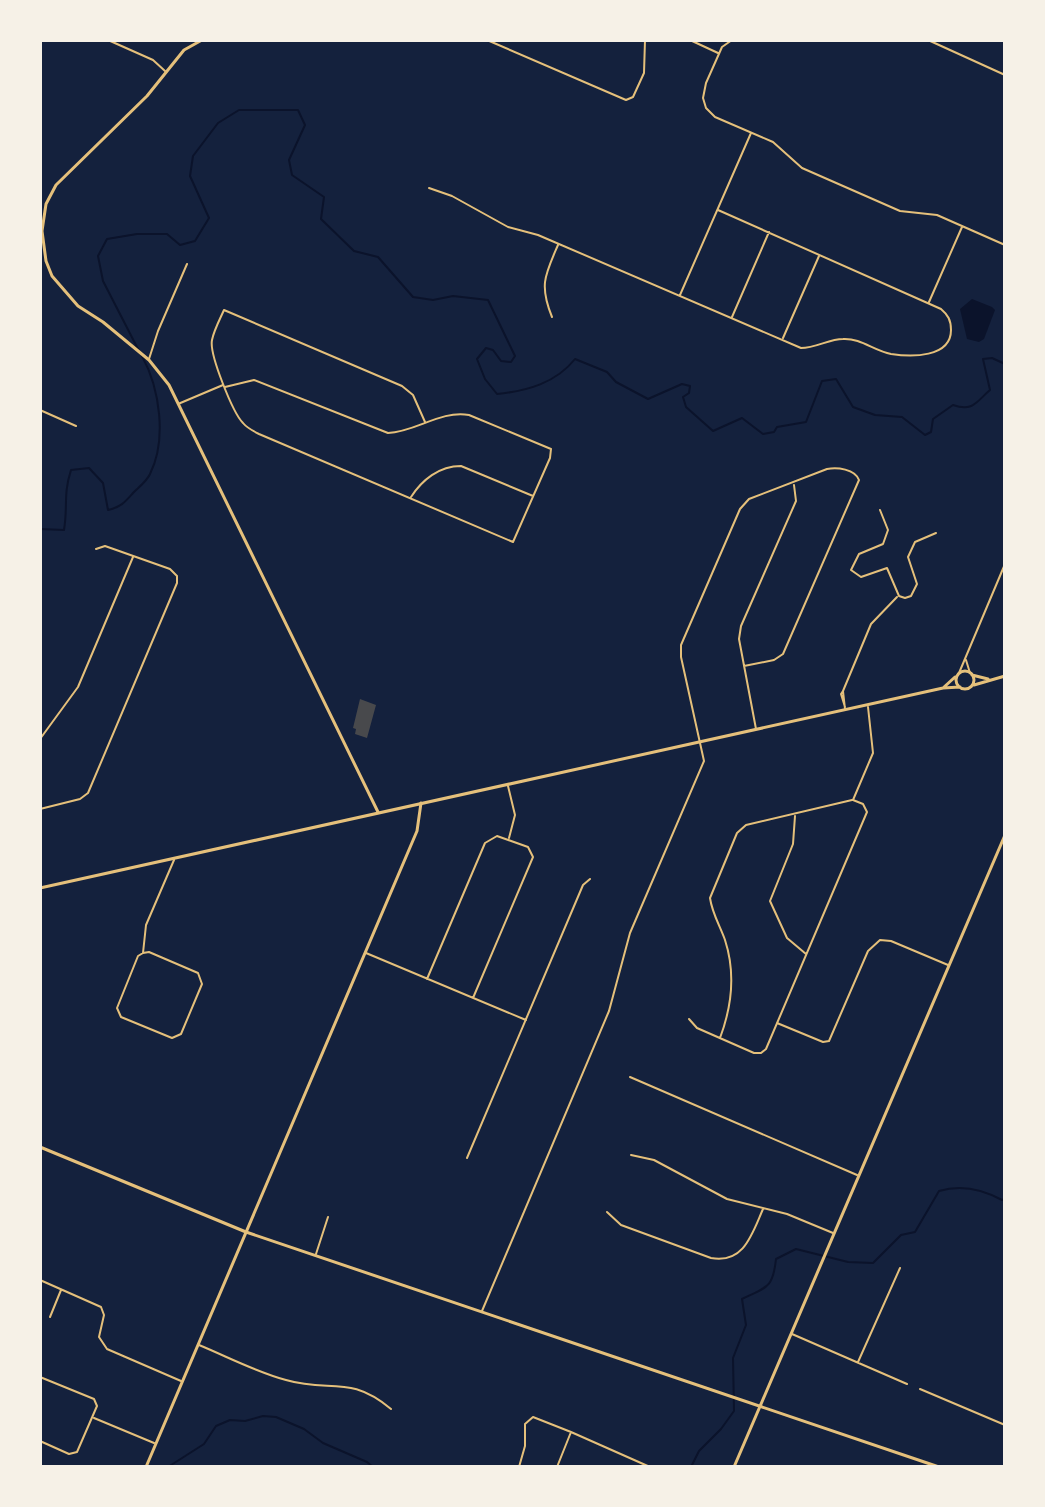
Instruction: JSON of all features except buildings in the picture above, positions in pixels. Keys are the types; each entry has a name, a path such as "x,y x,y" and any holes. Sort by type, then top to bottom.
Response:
{"street":[{"path":"108,40 153,60 166,72"},
{"path":"202,40 184,50 147,96 56,185 46,204 42,231 45,255 52,276 71,300 149,360 169,385 378,812"},
{"path":"487,40 626,100 633,97 644,73 645,40"},
{"path":"499,44 503,40"},
{"path":"690,40 719,54"},
{"path":"732,40 722,47 706,83 703,98 706,108 715,117 773,142 802,168 900,211 933,213 1005,245"},
{"path":"760,40 779,40"},
{"path":"928,40 1005,75"},
{"path":"680,296 751,133"},
{"path":"429,188 452,196 508,227 559,244 805,348 846,339 890,354 934,353 950,339 952,327 949,316 929,303 718,210"},
{"path":"40,201 46,204"},
{"path":"929,303 962,226"},
{"path":"732,318 769,232"},
{"path":"552,317 543,294 543,281 559,244"},
{"path":"40,260 45,255"},
{"path":"783,340 820,255"},
{"path":"149,360 187,264"},
{"path":"178,404 225,386 254,380 388,433 399,433 458,413 469,415 551,449 550,458 513,542 259,434 241,422 225,386 212,353 211,341 224,310 402,386 413,395 425,422"},
{"path":"40,410 76,426"},
{"path":"410,498 427,478 452,466 461,466 533,496"},
{"path":"481,1312 609,1011 630,933 704,761 681,645 740,509 749,499 834,467 857,476 859,480 783,654 774,660 744,666"},
{"path":"757,730 739,639 741,626 796,501 793,483"},
{"path":"880,510 888,530 883,544 859,554 851,570 861,577 887,568 899,596 911,596 917,584 908,557 915,542 936,533"},
{"path":"40,809 80,799 88,793 177,583 173,571 105,546 96,549"},
{"path":"40,739 78,687 133,556"},
{"path":"960,687 956,683 958,674 1005,564"},
{"path":"845,709 843,691 871,624 899,596"},
{"path":"965,659 971,674 971,686"},
{"path":"943,688 958,674 992,678"},
{"path":"40,888 845,709 943,688 971,686 1005,676"},
{"path":"853,800 873,753 868,706"},
{"path":"507,784 515,815 508,839"},
{"path":"689,1019 697,1028 720,1038 759,1053 766,1049 867,812 863,804 853,800 740,829 711,896 711,907 726,943 732,974 730,1009 720,1038"},
{"path":"146,1467 417,831 421,803"},
{"path":"794,815 793,844 770,901 787,938 806,954"},
{"path":"734,1467 1005,835"},
{"path":"427,979 485,843 494,836 531,848 533,857 473,998"},
{"path":"143,953 146,925 175,858"},
{"path":"467,1158 583,885 590,879"},
{"path":"777,1023 823,1042 829,1041 868,951 880,940 891,941 949,965"},
{"path":"149,952 198,973 202,978 177,1038 121,1017 118,1013 117,1008 138,956 143,953 149,952"},
{"path":"365,953 526,1020"},
{"path":"630,1077 859,1176"},
{"path":"40,1147 246,1232 939,1467"},
{"path":"631,1155 654,1160 727,1199 796,1217 834,1234"},
{"path":"607,1212 621,1225 720,1260 735,1256 744,1248 763,1208"},
{"path":"315,1255 328,1217"},
{"path":"858,1362 900,1268"},
{"path":"40,1280 103,1309 99,1337 103,1347 182,1381"},
{"path":"50,1317 61,1289"},
{"path":"791,1334 907,1384"},
{"path":"198,1344 288,1381 364,1391 391,1409"},
{"path":"40,1377 94,1399 97,1406 75,1453 69,1454 40,1441"},
{"path":"920,1389 1005,1425"},
{"path":"519,1467 528,1419 535,1417 650,1467"},
{"path":"93,1418 156,1444"},
{"path":"557,1467 571,1432"}],"water":[{"path":"972,299 995,310 984,339 979,342 967,339 960,309"}],"waterway":[{"path":"139,351 103,281 98,256 107,239 137,234 167,234 180,245 195,241 209,218 190,176 193,156 218,123 239,110 298,110 305,125 289,160 292,175 324,197 321,219 354,251 378,257 413,297 433,300 453,296 488,300 515,356 511,362 501,361 493,350 486,348 477,359 485,379 497,394 519,391 550,380 575,359 607,372 616,382 648,399 682,384 690,386 689,393 683,397 686,407 713,431 742,418 763,434 774,432 777,427 806,422 822,381 836,379 853,407 875,415 902,417 925,435 931,432 933,419 953,405 970,406 990,390 983,359 992,358 1005,364"},
{"path":"40,529 64,530 71,470 89,468 103,483 108,510 122,504 149,477 160,430 157,399 142,356"},
{"path":"691,1467 699,1451 734,1411 733,1358 746,1325 742,1299 771,1281 776,1259 796,1249 848,1262 873,1263 901,1235 915,1232 939,1191 972,1189 1005,1199"},
{"path":"168,1467 204,1444 216,1426 230,1420 245,1421 263,1416 276,1417 304,1429 323,1443 373,1467"}]}
